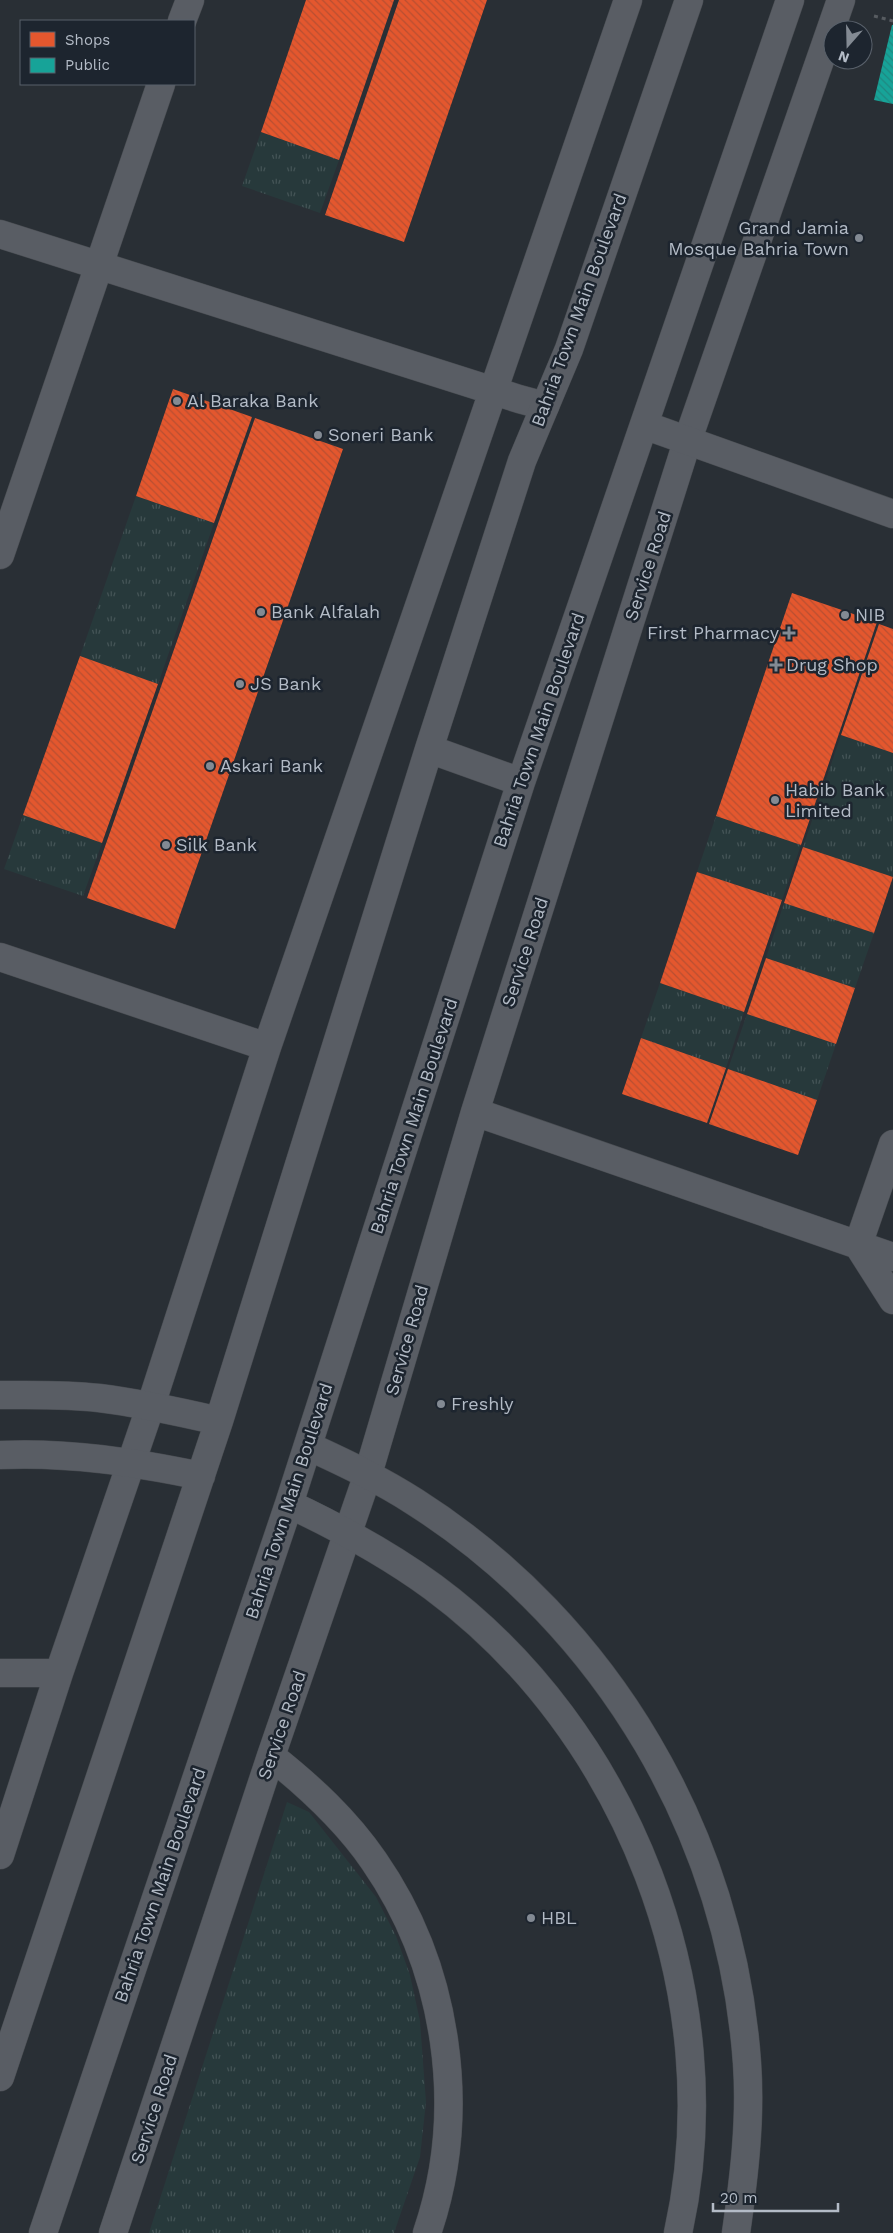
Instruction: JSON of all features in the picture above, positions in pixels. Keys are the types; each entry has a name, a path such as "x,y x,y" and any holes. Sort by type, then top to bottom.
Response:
{"street":[{"path":"182,20 190,0"},
{"path":"0,1854 59,1673 151,1405 267,1047 628,0"},
{"name":"Bahria Town Main Boulevard","path":"0,2076 220,1420 429,749 522,462 569,349 689,0"},
{"name":"Bahria Town Main Boulevard","path":"43,2233 289,1504 521,782 790,0"},
{"name":"Service Road","path":"113,2233 368,1474 475,1112 687,442 842,0"},
{"path":"0,555 161,85"},
{"path":"0,234 545,406"},
{"path":"644,425 687,442 893,514"},
{"path":"429,749 521,782"},
{"path":"0,957 267,1047"},
{"path":"475,1112 893,1257"},
{"path":"858,1245 893,1144"},
{"path":"858,1245 893,1300"},
{"path":"0,1395 44,1394 89,1397 151,1405 220,1420"},
{"path":"308,1446 368,1474 416,1502 463,1535 506,1571 547,1610 585,1652 619,1696 650,1744 676,1794 699,1846 717,1899 732,1954 747,2064 748,2121 744,2177 736,2233"},
{"path":"0,1455 80,1455 131,1461 201,1476"},
{"path":"289,1504 348,1532 392,1559 434,1588 474,1621 511,1656 544,1694 576,1735 603,1778 627,1823 647,1870 664,1919 676,1968 685,2018 690,2069 691,2120 688,2171 678,2233"},
{"path":"0,1673 59,1673"},
{"path":"272,1756 305,1783 342,1820 374,1861 401,1906 423,1954 438,2004 446,2056 449,2108 445,2160 435,2211 427,2233"}],"green space":[{"path":"261,132 339,160 320,213 242,186"},
{"path":"136,496 214,523 158,684 80,656"},
{"path":"841,735 893,753 893,877 803,847"},
{"path":"23,815 102,843 83,896 4,869"},
{"path":"716,816 801,845 782,900 697,872"},
{"path":"784,903 874,933 855,988 766,958"},
{"path":"660,983 744,1012 726,1068 641,1038"},
{"path":"747,1014 836,1044 817,1100 728,1069"},
{"path":"287,1802 309,1812 376,1897 396,1936 410,1975 420,2021 426,2102 420,2157 394,2233 149,2233"}],"building: Shops":[{"path":"306,0 394,0 339,160 261,132"},
{"path":"399,0 487,0 404,242 325,215"},
{"path":"173,389 252,417 214,523 136,496"},
{"path":"255,418 343,449 175,929 87,898"},
{"path":"792,593 877,622 801,845 716,816"},
{"path":"879,624 893,629 893,753 841,735"},
{"path":"80,656 158,684 102,843 23,815"},
{"path":"803,847 893,877 874,933 784,903"},
{"path":"697,872 782,900 744,1012 660,983"},
{"path":"766,958 855,988 836,1044 747,1014"},
{"path":"641,1038 726,1068 707,1123 622,1094"},
{"path":"728,1069 817,1100 798,1155 709,1124"}],"building: Public":[{"path":"893,25 893,104 874,100"}],"place":[{"name":"Grand Jamia Mosque Bahria Town","path":"859,238"},
{"name":"Al Baraka Bank","path":"177,401"},
{"name":"Soneri Bank","path":"318,435"},
{"name":"Bank Alfalah","path":"261,612"},
{"name":"NIB","path":"845,615"},
{"name":"First Pharmacy","path":"789,633"},
{"name":"Drug Shop","path":"776,665"},
{"name":"JS Bank","path":"240,684"},
{"name":"Askari Bank","path":"210,766"},
{"name":"Habib Bank Limited","path":"775,800"},
{"name":"Silk Bank","path":"166,845"},
{"name":"Freshly","path":"441,1404"},
{"name":"HBL","path":"531,1918"}]}
